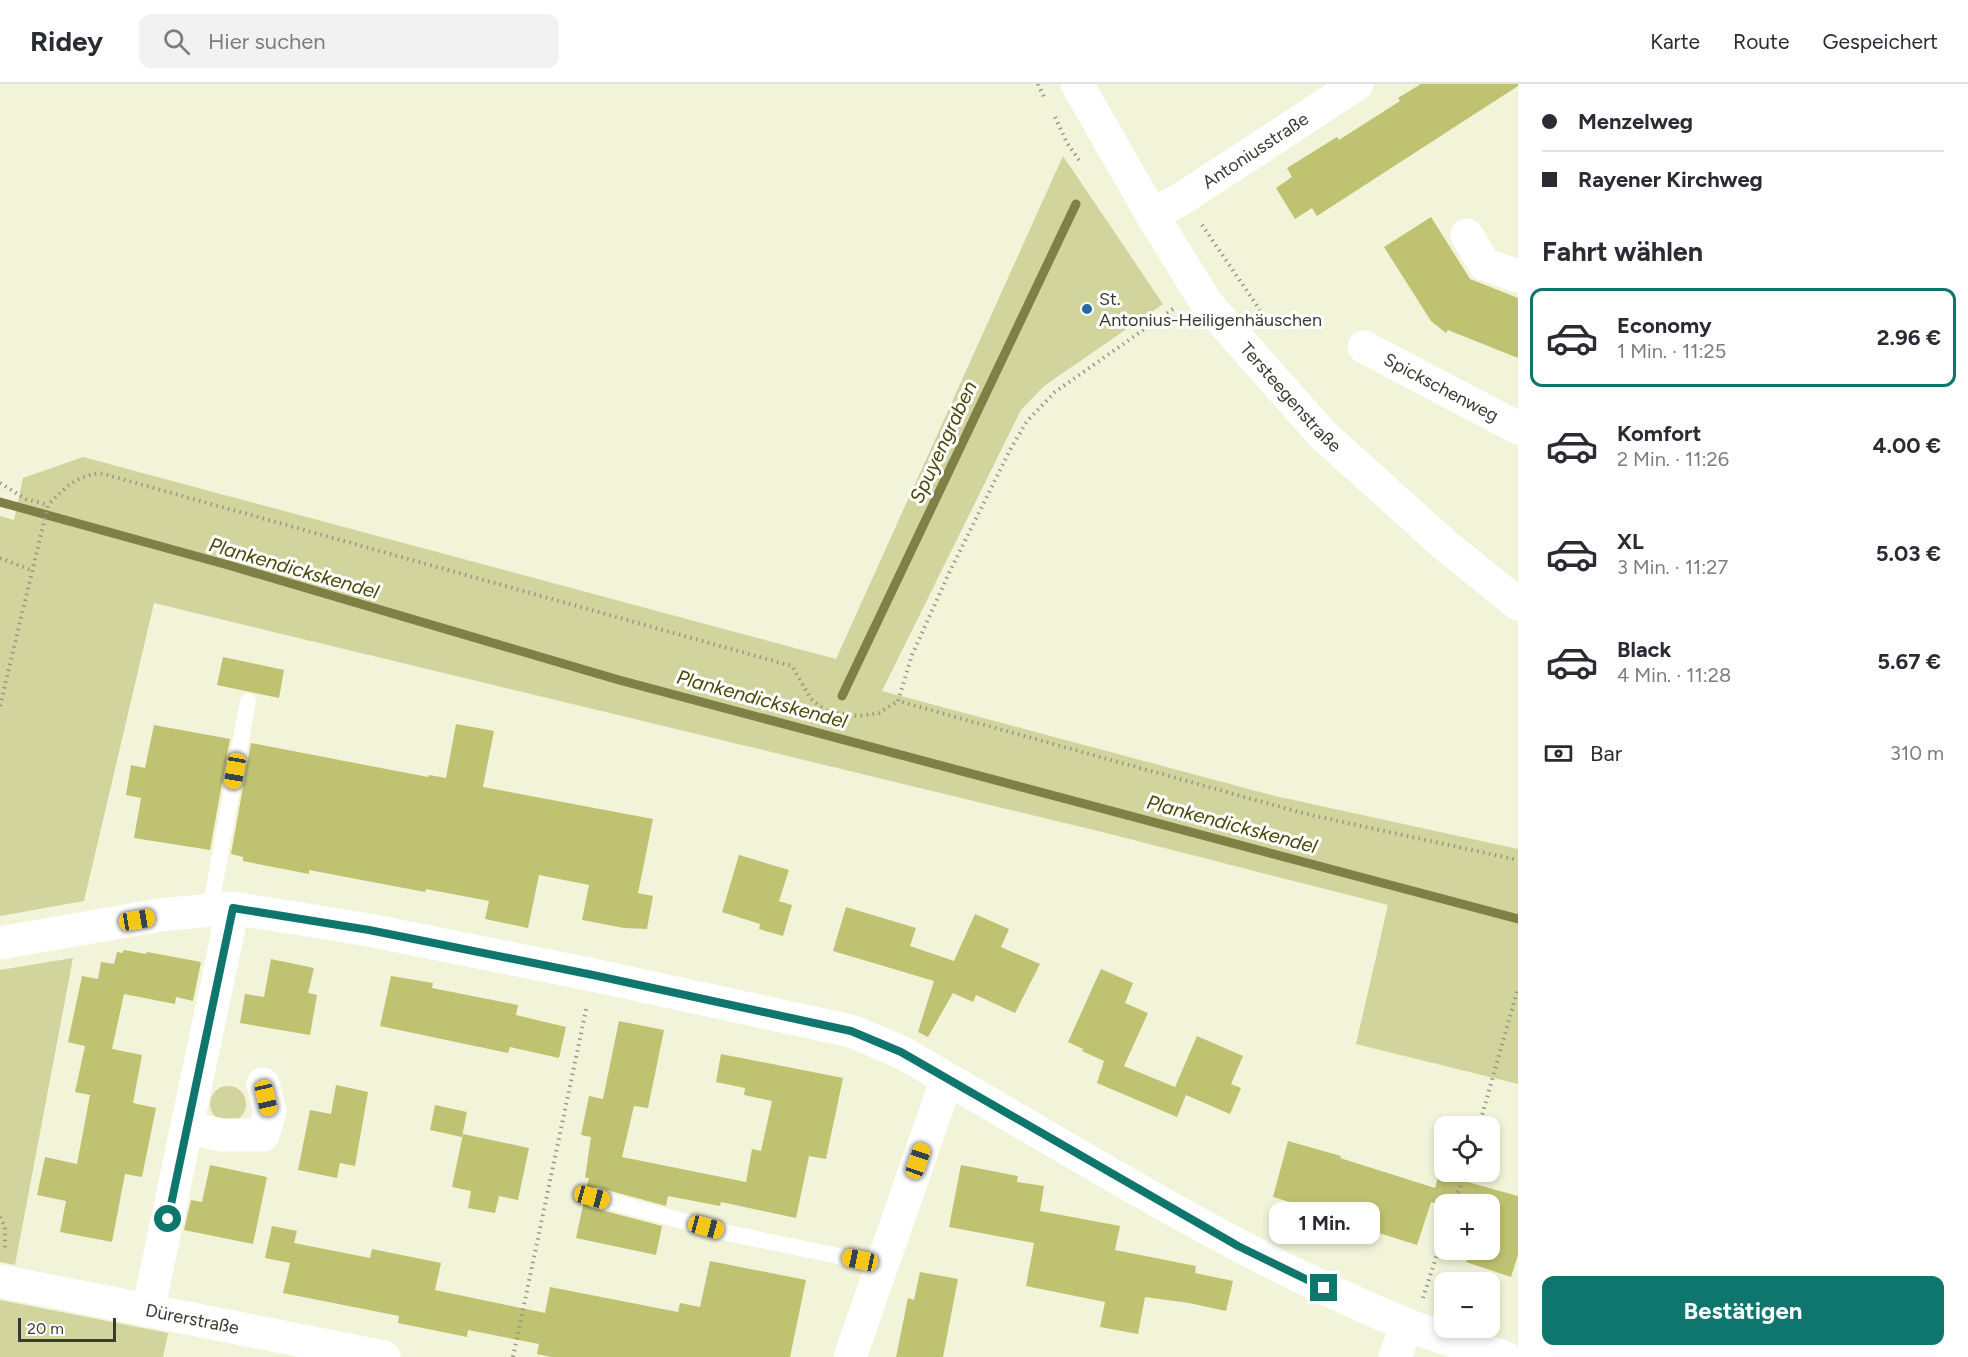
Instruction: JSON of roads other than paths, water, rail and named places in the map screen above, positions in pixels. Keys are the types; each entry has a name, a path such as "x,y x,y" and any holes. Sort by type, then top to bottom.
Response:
{"street":[{"name":"Tersteegenstraße","path":"1077,84 1152,215 1207,304 1322,434 1445,545 1518,604"},
{"name":"Antoniusstraße","path":"1152,215 1183,198 1358,84"},
{"path":"1467,235 1484,264 1518,276"},
{"name":"Spickschenweg","path":"1364,347 1518,428"},
{"path":"148,1311 187,1128 221,909"},
{"path":"0,943 160,915 221,909 369,930 593,975 851,1031 901,1052 1238,1246 1324,1288 1411,1326 1504,1357"},
{"path":"850,1357 947,1079"},
{"path":"187,1128 222,1135 263,1135 270,1111 263,1084"},
{"name":"Dürerstraße","path":"0,1281 384,1357"},
{"path":"1395,1357 1411,1326"}],"lane":[{"path":"221,909 248,701"},
{"path":"592,1197 728,1233 882,1265"}],"waterway":[{"name":"Spuyengraben","path":"842,696 1076,204"},
{"name":"Plankendickskendel","path":"0,502 228,565 619,680 1518,919"}],"place":[{"name":"St. Antonius-Heiligenhäuschen","path":"1087,309"}]}
